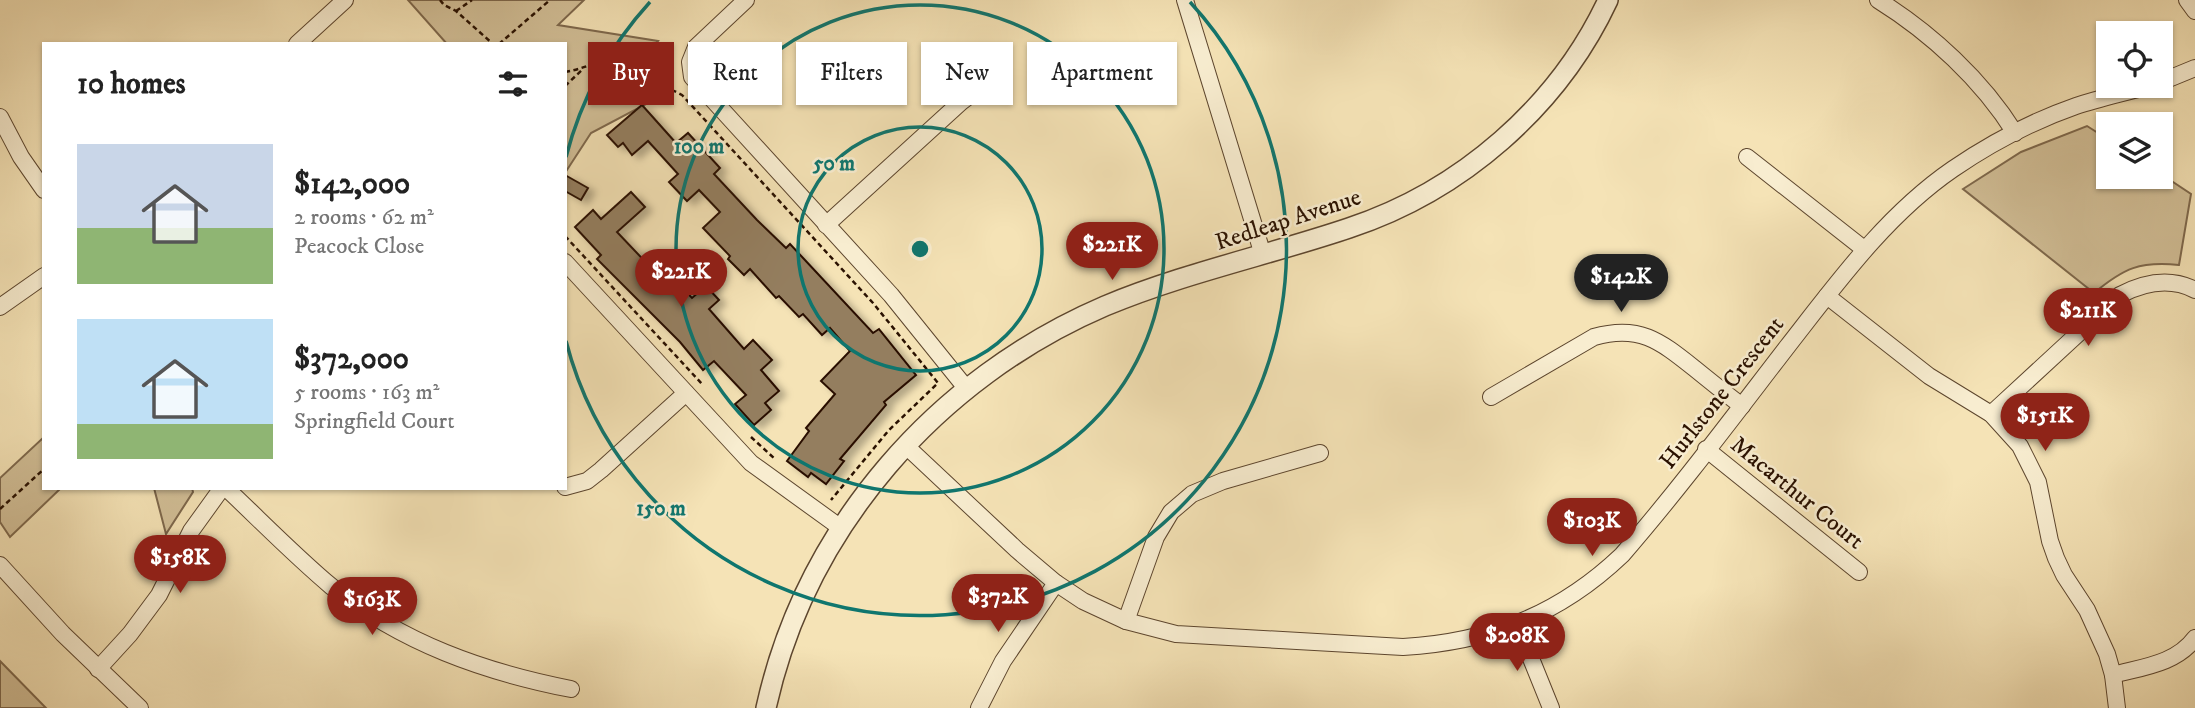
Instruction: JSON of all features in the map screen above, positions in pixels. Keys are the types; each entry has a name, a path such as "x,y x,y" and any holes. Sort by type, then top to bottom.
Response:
{"street":[{"path":"299,42 345,0"},
{"path":"746,0 696,47 690,62 692,77 903,308 966,388"},
{"path":"1185,0 1263,255"},
{"name":"Redleap Avenue","path":"766,708 788,634 817,568 841,528 866,492 905,445 966,388 1037,340 1107,305 1380,217 1462,172 1490,151 1542,101 1586,41 1608,0"},
{"path":"1878,0 1954,60 1994,102 2015,133"},
{"path":"2187,0 2195,11"},
{"path":"2173,77 2195,68"},
{"name":"Hurlstone Crescent","path":"905,445 1056,583 1083,601 1126,621 1149,628 1198,636 1403,647 1457,642 1484,636 1517,624 1566,599 1606,570 1639,535 1864,249 1895,217 1952,169 2015,133 2077,105 2103,98"},
{"path":"826,225 958,105"},
{"path":"0,117 21,157 42,187"},
{"path":"1747,157 1864,249"},
{"path":"567,264 751,463 841,528"},
{"path":"0,307 42,277"},
{"path":"1991,414 2120,295 2134,288 2161,282 2195,290"},
{"path":"1827,296 1929,376 1991,414 2014,438 2038,482 2056,558 2097,630 2113,674 2117,708"},
{"path":"1490,397 1594,337 1611,332 1627,332 1654,339 1669,348 1742,406"},
{"path":"567,487 587,481 685,393"},
{"name":"Macarthur Court","path":"1706,449 1859,572"},
{"path":"1126,621 1156,537 1171,512 1182,501 1205,487 1320,453"},
{"path":"98,668 130,634 159,595 191,531 222,490"},
{"path":"226,490 333,587 391,627 433,649 467,662 499,673 571,690"},
{"path":"0,565 36,606 140,708"},
{"path":"979,708 1003,661 1056,583"},
{"path":"1517,624 1551,708"},
{"path":"2113,674 2164,662 2177,656 2195,638"}],"path":[{"path":"440,0 491,42"},
{"path":"456,11 472,0"},
{"path":"502,42 549,1"},
{"path":"567,72 583,68 607,57 633,56 649,60 656,81 668,90 682,95 873,303 938,383 889,430 832,501 822,493"},
{"path":"567,84 583,68"},
{"path":"567,238 704,386"},
{"path":"750,436 781,463"},
{"path":"0,510 42,471"}],"shaded area":[{"path":"408,0 584,0 558,25 658,41 588,42 588,105 644,105 591,133 567,170 567,42 445,42"},
{"path":"2087,126 2096,132 2096,189 2173,189 2173,182 2191,194 2179,265 2153,264 2133,268 2094,293 1963,189 2021,152"},
{"path":"42,439 42,490 59,490 10,537 0,522 0,478"},
{"path":"155,490 192,490 193,492 166,534"},
{"path":"0,661 46,708 0,708"}],"building":[{"path":"642,105 676,143 688,133 720,168 714,174 757,220 786,248 790,244 873,333 879,329 916,375 884,402 886,405 840,459 844,461 826,484 811,473 808,477 787,461 809,431 806,428 835,394 821,381 850,351 830,328 822,335 803,314 799,317 779,296 776,298 750,269 744,275 728,259 730,256 703,228 720,212 699,190 687,201 669,182 678,174 648,141 632,155 623,143 618,147 607,135"},
{"path":"567,176 588,188 581,200 567,192"},
{"path":"631,192 645,207 617,232 655,272 661,266 692,298 706,286 719,300 709,309 744,349 753,340 772,360 761,370 779,391 765,403 771,410 754,425 735,404 746,395 714,361 703,370 680,342 597,259 601,255 575,227 593,210 601,219"}]}
